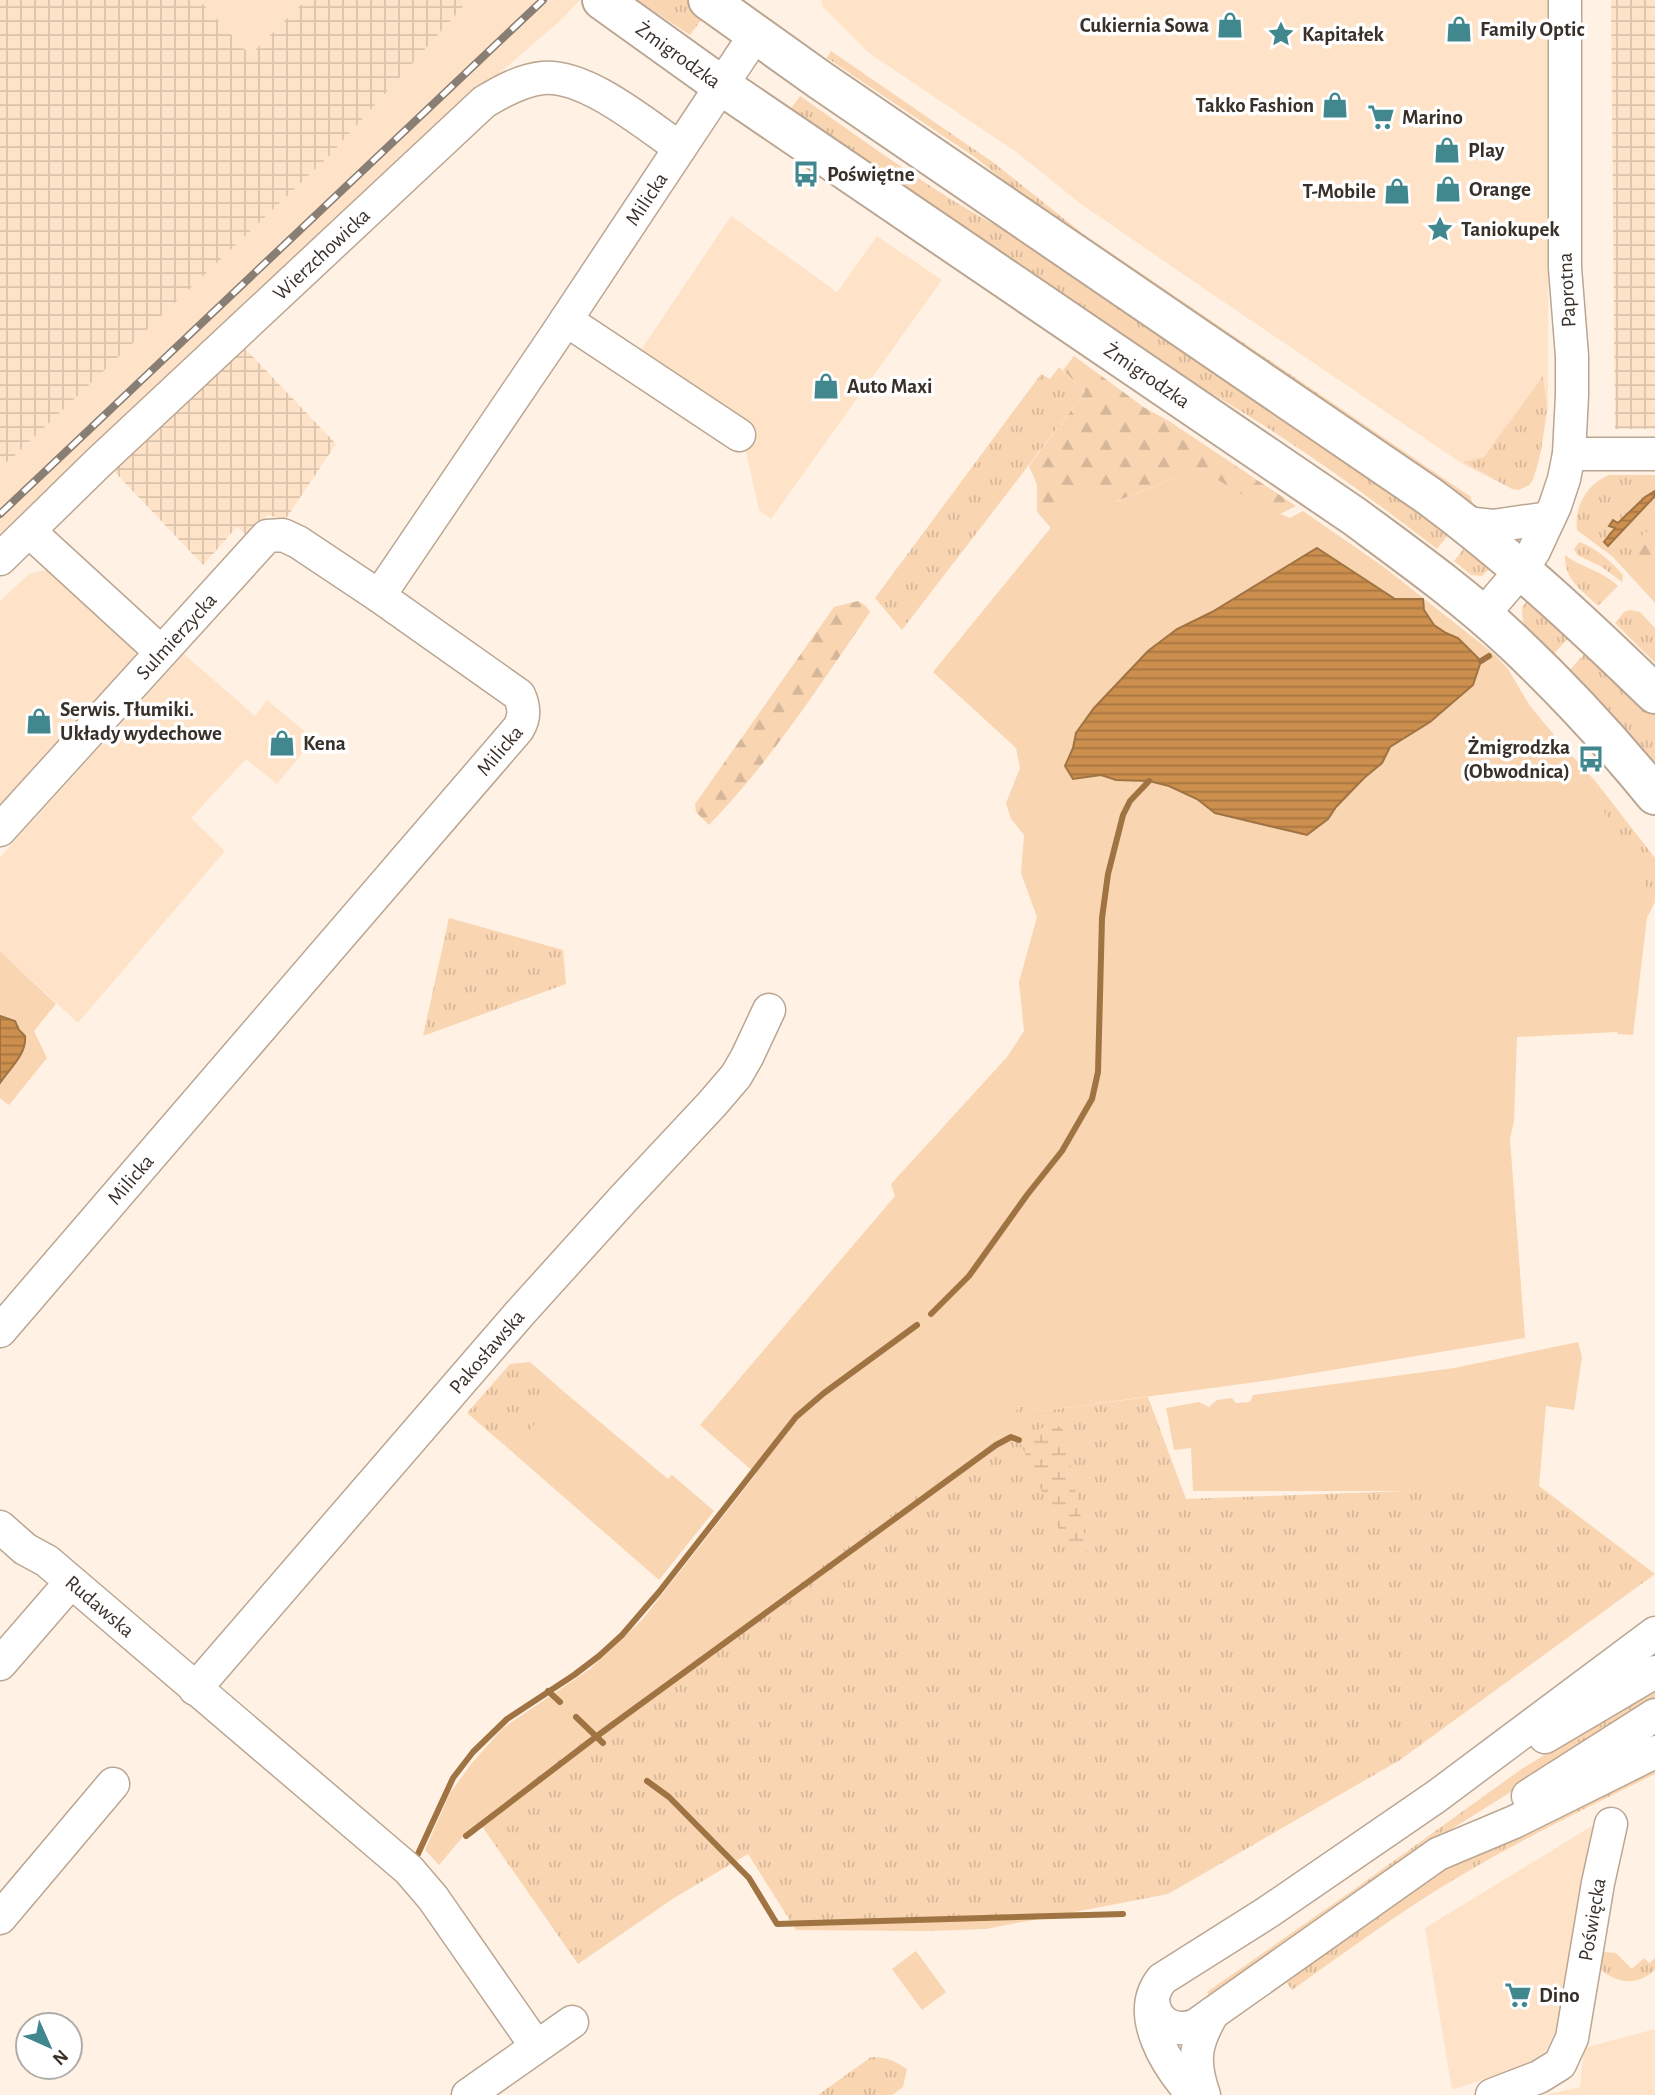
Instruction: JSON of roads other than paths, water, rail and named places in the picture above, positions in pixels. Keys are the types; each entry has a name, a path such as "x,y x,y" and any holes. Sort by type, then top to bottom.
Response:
{"main road":[{"name":"Żmigrodzka","path":"602,0 722,86 1354,516 1429,572 1483,615 1567,695 1655,795"},
{"path":"708,0 755,35 1466,523 1522,569 1655,694"}],"street":[{"name":"Paprotna","path":"1483,615 1534,551 1564,479 1569,454 1572,395 1565,268 1564,0"},
{"name":"Milicka","path":"0,1331 518,729 524,710 519,695 379,596 755,35"},
{"name":"Wierzchowicka","path":"0,559 98,463 484,102 521,83 545,78 566,81 602,95 680,148"},
{"path":"566,320 739,435"},
{"path":"1569,454 1655,454"},
{"path":"1466,523 1493,526 1549,518"},
{"path":"29,531 161,652"},
{"name":"Sulmierzycka","path":"0,830 267,536 284,536 298,542 379,596"},
{"name":"Pakosławska","path":"195,1689 520,1313 736,1076 769,1010"},
{"name":"Rudawska","path":"0,1527 25,1549 47,1561 409,1870 433,1898 536,2046"},
{"path":"0,1664 71,1582"},
{"path":"1193,2095 1160,2047 1152,2022 1156,1986 1168,1973 1268,1912 1437,1796 1655,1633"},
{"path":"1437,1796 1594,1710 1655,1672"},
{"path":"1153,1999 1158,2017 1168,2026 1177,2029 1192,2027 1438,1854 1655,1715"},
{"path":"1438,1854 1514,1822 1655,1752"},
{"path":"0,1918 113,1784"},
{"name":"Poświęcka","path":"1492,2095 1539,2077 1560,2064 1572,2038 1598,1883 1611,1824"},
{"path":"1204,2095 1197,2070 1197,2054 1200,2036 1213,2013"},
{"path":"468,2095 572,2022"}],"waterway":[{"path":"1481,661 1489,656"},
{"path":"931,1314 969,1276 1062,1151 1092,1099 1098,1072 1102,918 1108,874 1123,815 1130,801 1149,781"},
{"path":"417,1856 453,1778 473,1752 507,1719 574,1675 622,1635 796,1417 824,1393 917,1325"},
{"path":"466,1836 597,1736 996,1445 1011,1437 1019,1440"},
{"path":"548,1691 560,1702"},
{"path":"576,1717 603,1743"},
{"path":"647,1781 669,1797 749,1878 777,1924 1123,1914"}],"railway":[{"path":"0,514 543,0"}],"place":[{"name":"Cukiernia Sowa","path":"1230,25"},
{"name":"Family Optic","path":"1459,29"},
{"name":"Kapitałek","path":"1281,34"},
{"name":"Takko Fashion","path":"1335,105"},
{"name":"Marino","path":"1381,117"},
{"name":"Play","path":"1447,150"},
{"name":"Poświętne","path":"806,174"},
{"name":"Orange","path":"1448,189"},
{"name":"T-Mobile","path":"1397,191"},
{"name":"Taniokupek","path":"1440,229"},
{"name":"Auto Maxi","path":"826,386"},
{"name":"Serwis. Tłumiki. Układy wydechowe","path":"39,721"},
{"name":"Kena","path":"282,743"},
{"name":"Żmigrodzka (Obwodnica)","path":"1591,759"},
{"name":"Dino","path":"1518,1995"}]}
